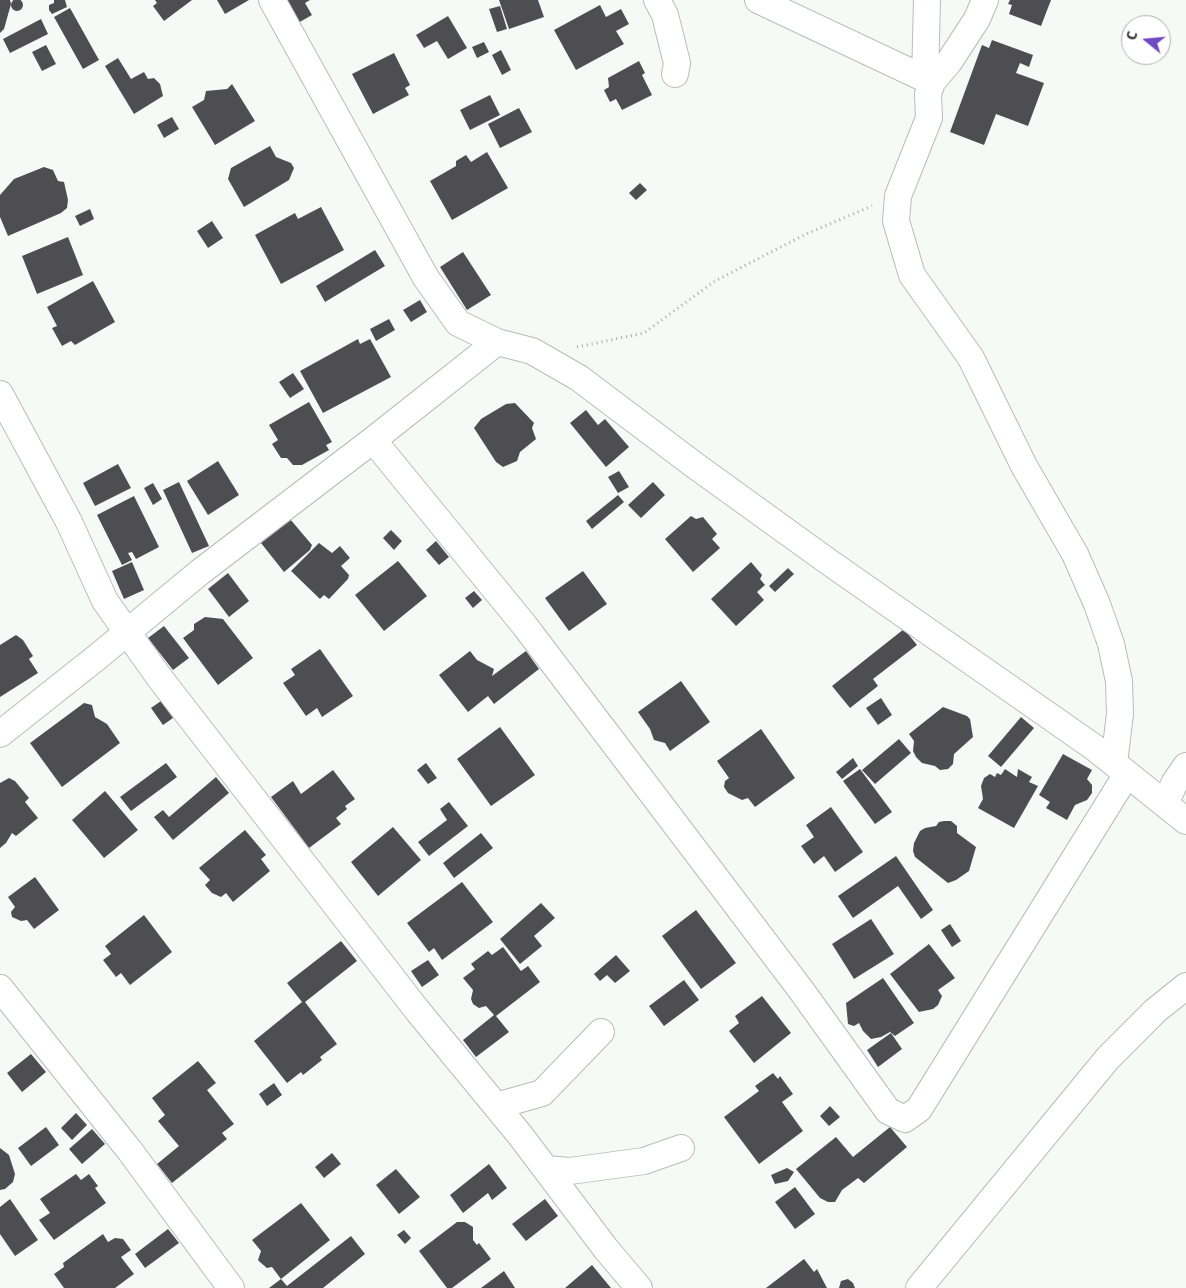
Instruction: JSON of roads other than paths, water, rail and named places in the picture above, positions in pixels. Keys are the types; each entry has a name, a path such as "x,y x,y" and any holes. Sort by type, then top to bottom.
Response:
{"street":[{"path":"272,0 426,278 458,322 497,342 532,351 580,378 693,464 1095,748 1186,820"},
{"path":"657,0 665,15 677,63 675,74"},
{"path":"758,0 929,81"},
{"path":"373,440 525,626 802,990 888,1111 905,1119 919,1110 1120,768 1119,681 1111,644 1097,604 1075,554 1024,466 971,358 912,275 896,220 900,188 929,118 927,0"},
{"path":"929,81 949,62 977,19 985,0"},
{"path":"0,734 200,572 373,440 497,342"},
{"path":"0,394 68,522 92,577 105,601 127,632 213,749 417,1010 496,1106 639,1288"},
{"path":"1165,804 1175,782 1186,766"},
{"path":"919,1288 1108,1058 1154,1011 1186,986"},
{"path":"0,988 130,1151 231,1288"},
{"path":"496,1106 542,1093 601,1032"},
{"path":"546,1169 570,1171 636,1163 681,1148"}]}
